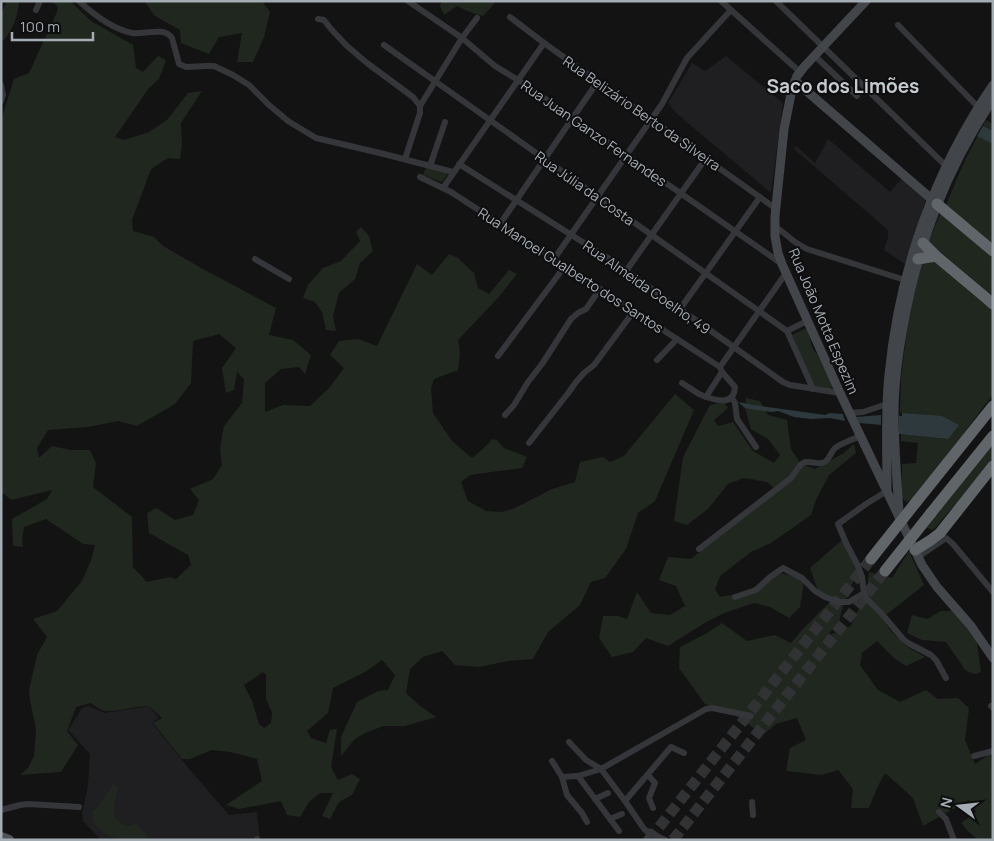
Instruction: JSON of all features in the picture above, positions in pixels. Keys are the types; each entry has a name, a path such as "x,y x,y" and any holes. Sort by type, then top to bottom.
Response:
{"highway":[{"path":"934,201 993,251"},
{"path":"920,240 993,304"},
{"path":"918,259 936,256"},
{"path":"871,559 993,406"},
{"path":"885,571 993,436"},
{"path":"915,550 939,537 993,466"}],"main road":[{"name":"Rua João Motta Espezim","path":"866,1 800,72 794,81 784,129 775,208 777,246 782,264 807,321 915,550 932,580 970,626 993,658"},
{"path":"794,81 934,201"},
{"path":"899,517 894,412 905,280 946,166 978,107 993,85"},
{"path":"934,201 993,99"},
{"path":"898,490 892,493 887,491 887,404 891,357 902,311 918,259 920,240"},
{"path":"1,837 9,840"}],"street":[{"path":"36,10 40,1"},
{"path":"79,1 95,15 126,32 138,34 167,33 172,38 179,64 186,67 214,66 233,75 249,85 288,121 316,138 453,172"},
{"name":"Rua Juan Ganzo Fernandes","path":"408,1 462,38 495,66 518,80 782,264"},
{"path":"721,1 800,72"},
{"path":"776,1 946,166"},
{"path":"554,259 652,120 688,58 731,10"},
{"name":"Rua Belizário Berto da Silveira","path":"510,17 775,208"},
{"path":"318,18 325,21 330,30 367,63 414,97 420,106"},
{"path":"405,159 420,113 420,106 462,38 477,18"},
{"path":"898,25 978,107"},
{"path":"443,188 544,43"},
{"name":"Rua Júlia da Costa","path":"384,45 787,331"},
{"path":"815,56 857,96"},
{"path":"500,224 598,81"},
{"path":"1,85 1,101"},
{"path":"427,165 445,122"},
{"path":"626,271 706,158"},
{"name":"Rua Almeida Coelho, 49","path":"459,164 626,271 786,384 840,393"},
{"name":"Rua Manoel Gualberto dos Santos","path":"420,177 443,188 500,224 721,369"},
{"path":"680,309 760,197"},
{"path":"775,226 795,242 808,249 905,280"},
{"path":"255,259 289,279"},
{"path":"498,356 565,266"},
{"path":"706,397 734,347 786,273"},
{"path":"505,415 514,405 571,319 586,309 600,290"},
{"path":"529,443 576,382 594,365 634,311"},
{"path":"807,321 787,331 813,388"},
{"path":"657,360 677,339"},
{"path":"721,369 735,387 732,398 735,403 737,419 756,447"},
{"path":"682,383 706,397 723,400 732,398"},
{"path":"849,413 863,412 887,404"},
{"path":"699,549 791,478 802,464 805,462 824,463 838,446 860,436"},
{"path":"887,491 838,524 858,566 867,599 903,639 931,655 946,678"},
{"path":"939,537 953,544 993,592"},
{"path":"735,598 756,590 783,568 802,578 815,591 839,602 849,602 864,593"},
{"path":"562,777 578,776 601,769 706,709 712,708 751,716"},
{"path":"569,742 586,760 601,769 642,826 665,840"},
{"path":"625,801 671,747 684,753"},
{"path":"974,756 993,751"},
{"path":"552,761 562,777 567,795 587,822"},
{"path":"648,775 655,783 649,798 653,808"},
{"path":"578,776 619,831"},
{"path":"595,799 608,793"},
{"path":"752,802 753,814"},
{"path":"1,810 28,804 80,807"},
{"path":"939,812 946,819 954,840"},
{"path":"610,819 622,814"},
{"path":"646,840 650,832"}],"shaded area":[{"path":"7,1 19,1 16,18 1,43 1,13"},
{"path":"52,1 70,1 91,21 133,45 136,68 143,72 158,56 166,60 159,79 149,88 115,137 124,140 149,132 167,120 188,93 202,91 181,123 182,145 180,159 168,158 151,169 132,220 133,231 154,237 163,246 276,308 269,335 293,340 311,355 305,374 299,367 281,369 265,383 265,412 283,405 310,406 329,388 344,368 330,355 339,341 358,339 377,346 417,264 432,275 449,254 458,258 474,273 478,288 489,294 509,270 517,274 498,298 458,340 460,352 458,370 434,379 431,389 433,413 452,441 472,458 492,439 497,440 504,448 527,457 522,468 470,475 461,482 468,501 486,511 502,512 515,508 552,489 575,482 580,462 603,457 610,462 624,456 675,394 694,410 655,501 638,513 626,549 605,578 591,582 580,605 548,632 533,659 508,661 479,667 455,665 442,651 423,657 410,669 406,693 436,717 405,726 383,726 363,734 354,740 341,756 341,737 357,702 378,691 388,690 395,675 382,660 365,672 333,688 328,713 307,731 311,738 326,743 330,730 337,729 331,767 338,780 352,774 360,779 352,795 339,802 330,819 322,816 333,793 320,793 309,802 300,817 287,815 281,801 239,809 226,805 262,781 257,759 231,752 212,750 190,759 182,759 153,723 162,718 149,706 110,711 101,710 91,703 76,707 67,731 78,745 61,772 20,775 28,768 34,756 36,729 29,690 37,655 47,637 33,619 57,611 82,581 95,545 83,544 46,519 24,527 23,547 13,546 12,519 47,499 52,490 11,500 4,494 1,495 1,120 14,79 29,73 58,7","holes":["219,334 236,348 222,368 226,393 234,390 237,372 244,379 242,403 224,426 220,448 222,465 213,479 190,489 199,500 193,515 175,520 156,508 147,513 149,533 188,555 191,565 176,579 170,577 147,582 133,567 132,517 93,487 96,463 90,450 71,450 52,446 39,458 37,448 48,430 88,427 118,421 137,426 175,404 191,383 193,341","263,672 266,675 266,699 272,713 271,723 264,728 259,724 252,701 244,685"]},
{"path":"144,1 262,1 270,12 264,37 253,62 237,62 242,33 219,37 209,54 181,43 180,30 155,16"},
{"path":"442,1 494,1 494,4 483,16 457,6 444,15 440,6"},
{"path":"726,56 783,103 771,193 676,113 668,103 692,63 705,71"},
{"path":"986,120 993,124 993,248 945,207 965,160"},
{"path":"983,126 993,131 993,144 977,136"},
{"path":"828,139 890,192 902,178 926,199 905,264 884,250 888,238 888,230 794,149 796,146 815,163"},
{"path":"426,168 448,174 442,182 423,175"},
{"path":"941,212 993,257 993,296 928,242"},
{"path":"361,227 369,236 373,251 360,263 355,279 339,293 333,316 336,331 326,330 322,312 315,302 303,298 308,285 323,268 341,261 360,241 356,232"},
{"path":"931,258 993,308 993,394 916,498 906,502 902,497 902,464 916,463 918,443 901,441 901,434 948,439 900,412 901,377 909,314 921,264"},
{"path":"806,328 813,349 833,386 830,389 814,386 792,335"},
{"path":"746,398 760,401 768,415 787,420 791,449 801,464 815,469 844,453 854,444 856,453 829,475 816,500 811,515 771,543 751,552 720,576 715,589 720,597 747,592 776,572 793,576 804,582 800,607 789,618 770,607 754,603 724,613 668,646 646,638 633,652 612,657 599,638 603,616 618,616 627,619 637,592 651,613 670,615 685,606 676,586 659,580 668,557 691,559 776,490 767,482 744,478 728,484 708,509 687,525 674,521 683,457 710,405 724,402 728,408 714,420 718,426 733,422 753,451 774,463 780,455 768,439 751,429 745,408"},
{"path":"738,402 825,415 830,413 843,414 845,421 830,418 811,419 794,417 778,411 772,412 745,408"},
{"path":"902,413 942,416 959,425 948,439 899,434 899,416 902,416"},
{"path":"881,415 881,425 859,423 856,417"},
{"path":"993,444 993,459 960,501 935,528 932,530 926,527"},
{"path":"842,540 856,569 856,575 839,621 827,636 851,626 867,591 869,572 892,578 909,551 924,585 882,618 890,630 906,646 925,657 906,666 894,658 877,641 862,653 860,665 878,690 900,702 926,690 938,699 958,698 969,708 965,740 975,764 990,754 993,766 993,840 978,840 961,823 976,812 969,800 923,826 913,798 885,773 869,808 851,808 853,789 838,770 822,775 786,771 790,748 806,740 797,718 776,724 763,735 732,712 705,704 679,668 680,647 722,623 747,641 775,635 791,643 831,601 818,591 810,568"},
{"path":"941,611 954,611 976,637 981,672 975,674 966,671 946,642 922,640 907,633 912,615 927,619"},
{"path":"89,706 105,713 149,706 159,718 152,723 229,815 257,812 260,840 100,839 83,821 82,813 88,785 90,754 68,730 82,708"},
{"path":"114,784 118,789 114,807 117,820 127,825 136,823 150,839 131,840 112,837 98,828 92,810 96,809"}],"tunnel":[{"path":"649,840 871,559"},
{"path":"673,840 885,571"}],"district":[{"name":"Saco dos Limões","path":"843,86"}]}
